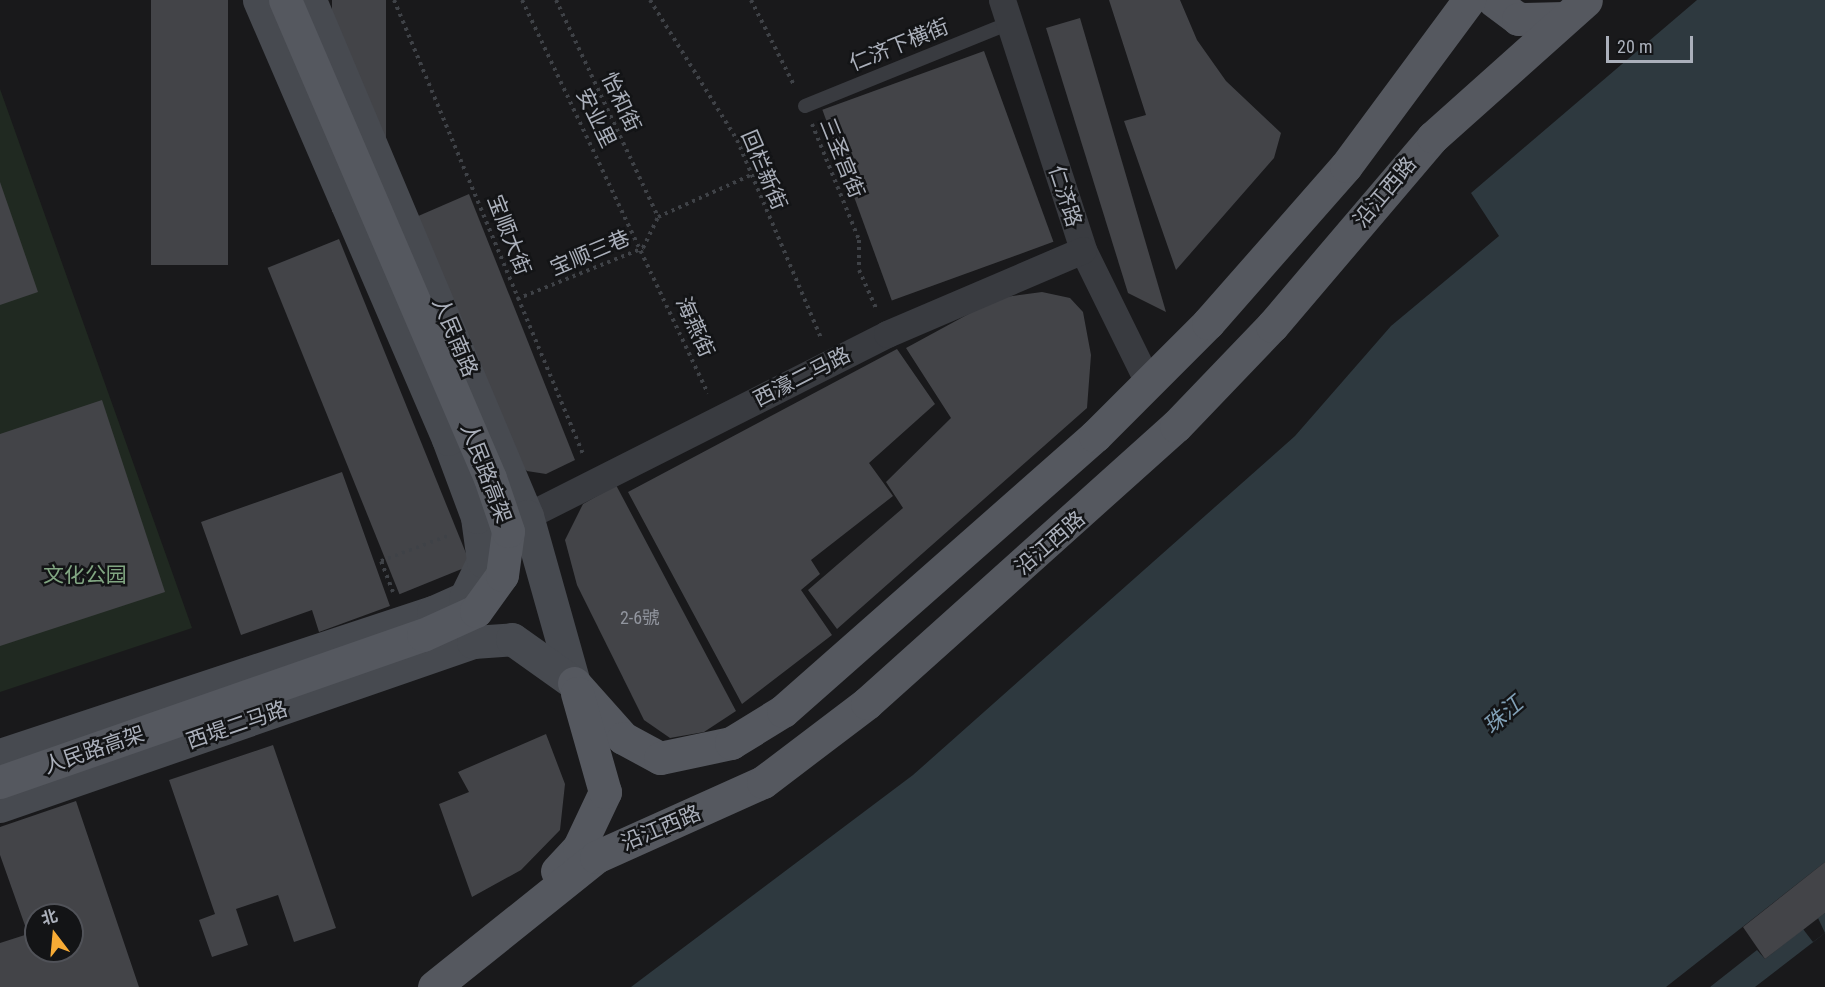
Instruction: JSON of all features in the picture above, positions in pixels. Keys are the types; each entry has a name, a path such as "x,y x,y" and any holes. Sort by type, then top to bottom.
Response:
{"main road":[{"path":"0,755 435,618 471,591 483,561 477,517 259,0"},
{"name":"人民路高架","path":"0,782 423,635 476,611 502,575 508,531 490,478 285,0"},
{"name":"人民南路","path":"310,0 527,516 574,683"},
{"path":"435,618 473,642 512,639 574,683 639,751 683,758 731,744 783,711 848,657 1149,384 1346,165 1469,0"},
{"path":"1493,0 1518,19 1575,9"},
{"name":"沿江西路","path":"434,987 596,857 763,782 867,704 1184,419 1272,326 1433,137 1575,9"},
{"path":"423,659 435,618"},
{"name":"西堤二马路","path":"0,806 473,642"},
{"path":"510,924 579,847 605,792 574,683"}],"street":[{"name":"仁济路","path":"1006,12 1083,250 1149,384"},
{"name":"西濠二马路","path":"527,516 887,334 1083,250"}],"lane":[{"name":"仁济下横街","path":"805,106 1006,12"}],"path":[{"name":"宝顺大街","path":"394,0 595,482"},
{"name":"安业里","path":"522,0 643,248"},
{"name":"怡和街","path":"556,0 658,217"},
{"name":"回栏新街","path":"650,0 737,140 832,362"},
{"name":"三圣宫街","path":"751,0 805,106 859,240 860,270 887,334"},
{"path":"658,217 751,175"},
{"name":"宝顺三巷","path":"517,299 643,248 658,217"},
{"name":"海燕街","path":"643,248 719,419"}],"green space":[{"name":"文化公园","path":"0,89 192,628 0,692"}],"water":[{"name":"珠江","path":"1697,0 1825,0 1825,933 1755,987 631,987 913,775 1295,436 1391,326 1499,236 1471,193"}],"pier":[{"path":"1825,862 1825,913 1818,918 1825,933 1813,942 1803,929 1765,959 1757,950 1710,987 1666,987"}],"building":[{"path":"151,0 228,0 228,265 151,265"},
{"path":"332,0 386,0 386,212 332,212"},
{"path":"1109,0 1180,0 1197,40 1226,81 1281,133 1274,158 1176,270 1124,121 1146,115"},
{"path":"1080,18 1166,312 1128,293 1046,28"},
{"path":"984,51 1053,242 892,301 822,110"},
{"path":"0,182 38,292 0,305"},
{"path":"469,194 575,460 546,474 527,471 516,462 416,217"},
{"path":"339,239 471,565 399,594 268,268"},
{"path":"1042,292 1070,298 1083,312 1091,355 1087,408 837,629 808,590 903,508 886,482 951,418 906,348 998,298"},
{"path":"897,349 935,404 869,463 893,496 811,560 820,574 801,590 832,635 742,704 628,492"},
{"path":"102,400 165,592 0,646 0,434"},
{"path":"342,472 390,606 319,632 312,610 241,635 201,522"},
{"path":"616,485 736,711 704,732 670,738 644,720 577,585 565,540 583,504"},
{"path":"546,734 565,784 560,830 521,870 472,897 439,804 469,792 458,772"},
{"path":"273,745 336,928 294,942 278,895 236,909 248,945 212,957 199,920 215,914 169,780"},
{"path":"76,801 139,987 0,987 0,943 24,935 24,963 84,963 84,903 24,903 24,923 0,855 0,827"},
{"path":"1825,862 1825,913 1765,959 1743,927"}]}
